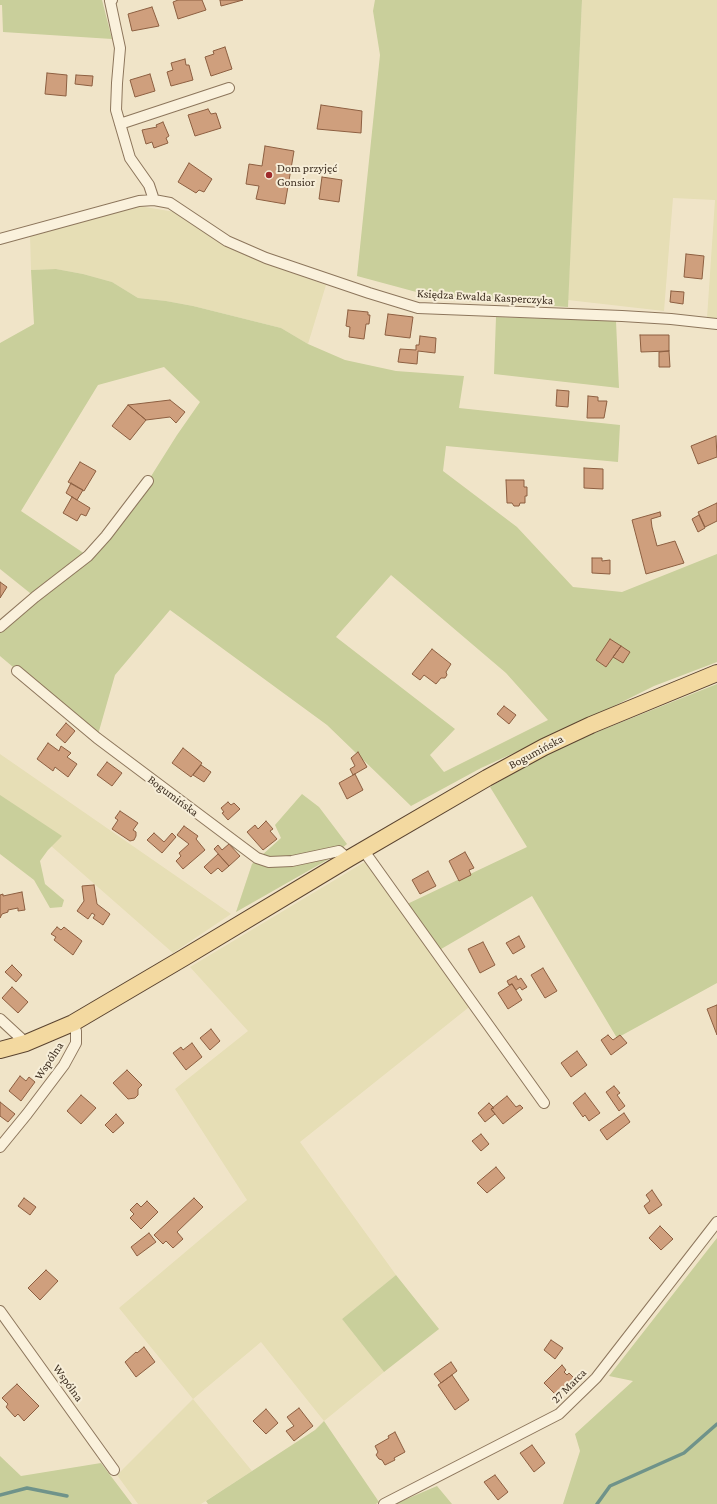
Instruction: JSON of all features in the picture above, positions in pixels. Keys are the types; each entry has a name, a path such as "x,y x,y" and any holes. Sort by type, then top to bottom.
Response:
{"main road":[{"name":"Bogumińska","path":"0,1050 26,1043 73,1022 348,859 487,778 544,747 591,725 717,673"}],"street":[{"path":"112,0 110,1 120,48 116,110 130,158 149,185 154,200"},
{"path":"120,124 229,88"},
{"name":"Księdza Ewalda Kasperczyka","path":"0,239 139,201 154,200 170,203 227,241 266,258 418,308 622,316 717,324"},
{"path":"0,627 35,597 88,556 106,536 148,481"},
{"name":"Bogumińska","path":"17,671 97,738 257,858 269,862 292,861 339,851 348,859"},
{"path":"364,851 544,1103"},
{"path":"0,1019 26,1043"},
{"name":"Wspólna","path":"0,1147 64,1066 76,1043 76,1031 73,1022"},
{"name":"27 Marca","path":"384,1504 559,1414 596,1378 717,1222"},
{"name":"Wspólna","path":"0,1311 114,1470"}],"shaded area":[{"path":"582,0 717,0 717,319 707,318 715,200 673,198 664,311 568,300"},
{"path":"139,206 175,212 227,247 273,266 326,285 308,344 281,328 193,306 138,298 112,282 83,274 56,269 31,270 30,235"},
{"path":"0,754 231,914 173,953 50,845 0,797"},
{"path":"368,860 473,1004 300,1142 396,1275 342,1319 384,1372 324,1421 261,1342 193,1399 119,1308 247,1200 175,1089 248,1031 190,967"},
{"path":"193,1399 252,1471 201,1504 138,1504 117,1475"}],"green space":[{"path":"0,0 102,0 112,39 3,32 2,5 0,5"},
{"path":"375,0 582,0 568,307 446,300 357,276 380,55 373,11"},
{"path":"56,269 83,274 112,282 138,298 193,306 281,328 308,344 345,360 396,371 464,376 459,408 620,425 618,462 446,446 443,471 517,527 573,587 622,592 717,554 717,662 654,686 582,722 481,768 411,806 327,725 170,610 115,675 97,738 0,656 0,627 35,597 0,569 0,343 34,324 31,270","holes":["164,367 200,402 148,481 88,556 21,511 98,385","391,575 506,673 548,720 444,772 430,755 455,729 336,637"]},
{"path":"496,317 616,321 619,388 494,374"},
{"path":"717,684 717,983 617,1038 532,896 436,952 403,906 527,847 490,787 543,756 592,734"},
{"path":"302,794 319,807 347,844 329,859 236,912 252,864 281,838 275,825"},
{"path":"0,795 62,836 48,850 40,861 45,884 64,900 62,907 50,908 34,880 0,854"},
{"path":"717,1238 717,1504 563,1504 580,1451 575,1434 633,1381 609,1376"},
{"path":"396,1275 439,1329 384,1372 342,1319"},
{"path":"324,1421 379,1502 376,1504 208,1504 206,1501 315,1430"},
{"path":"0,1456 21,1476 101,1463 132,1504 0,1504"},
{"path":"437,1486 452,1504 395,1504"}],"building":[{"path":"178,0 202,0 206,10 178,19 173,2"},
{"path":"220,0 243,0 221,6"},
{"path":"152,7 159,26 132,31 128,14"},
{"path":"225,47 232,69 211,76 205,57 214,54 213,51"},
{"path":"185,59 186,65 189,65 193,80 171,86 167,72 173,70 171,63"},
{"path":"47,73 67,75 66,96 45,94"},
{"path":"150,74 155,91 135,97 130,80"},
{"path":"76,75 93,76 92,86 75,84"},
{"path":"321,105 362,111 361,133 317,129"},
{"path":"208,109 211,114 216,113 221,128 195,136 188,115"},
{"path":"163,122 169,136 166,138 168,143 154,148 152,142 146,144 142,130 157,127 156,125"},
{"name":"Dom przyjęć Gonsior","path":"265,146 294,151 285,204 256,199 259,186 246,184 249,164 262,166"},
{"path":"189,163 212,179 204,192 199,190 196,193 178,182"},
{"path":"322,177 342,180 339,202 319,199"},
{"path":"686,254 704,256 702,279 684,277"},
{"path":"671,291 684,292 683,304 670,302"},
{"path":"348,310 368,312 368,315 370,315 369,324 366,324 364,339 349,337 350,327 346,326"},
{"path":"388,314 413,317 410,338 385,335"},
{"path":"640,335 669,335 669,351 641,352"},
{"path":"420,336 436,338 435,353 418,351 417,364 398,362 400,349 416,350 416,345 419,345"},
{"path":"669,351 670,367 659,367 659,352"},
{"path":"557,390 569,391 568,407 556,406"},
{"path":"588,396 598,397 598,401 607,401 604,418 587,418"},
{"path":"170,400 185,412 176,423 170,417 146,420 128,405"},
{"path":"128,405 146,420 130,440 112,426"},
{"path":"716,436 717,457 698,464 691,446"},
{"path":"80,462 96,471 84,491 68,482"},
{"path":"584,468 603,469 603,489 584,488"},
{"path":"506,480 524,480 524,487 527,487 525,503 520,503 519,506 514,506 512,503 507,503"},
{"path":"71,483 83,490 77,500 66,493"},
{"path":"72,497 90,508 86,516 81,514 77,521 63,513"},
{"path":"717,503 717,521 705,527 698,512"},
{"path":"660,512 661,516 651,519 657,546 675,541 684,563 646,574 632,520"},
{"path":"699,515 705,528 698,532 692,519"},
{"path":"592,558 602,558 602,561 610,560 610,574 592,573"},
{"path":"0,582 7,587 0,598"},
{"path":"610,639 621,646 606,667 596,660"},
{"path":"621,646 630,652 623,663 613,657"},
{"path":"432,649 451,664 446,672 447,675 445,678 441,678 436,684 424,675 420,680 412,674"},
{"path":"504,706 516,715 509,724 497,714"},
{"path":"66,723 75,731 65,743 56,735"},
{"path":"48,743 59,751 61,746 71,753 67,757 77,764 68,777 55,767 53,771 37,759"},
{"path":"183,748 202,763 191,777 172,763"},
{"path":"358,752 367,767 353,775 350,769 355,766 351,758"},
{"path":"107,762 122,773 112,786 97,775"},
{"path":"201,765 211,772 204,782 193,775"},
{"path":"355,774 363,790 347,799 339,783"},
{"path":"228,802 231,805 234,803 240,809 228,820 222,813 224,812 221,808"},
{"path":"120,811 138,823 133,830 136,832 134,840 130,841 112,829 118,820 115,818"},
{"path":"266,821 273,829 270,831 277,839 263,850 247,832 255,825 258,829"},
{"path":"184,826 198,836 196,839 205,850 183,869 176,861 181,856 179,853 189,844 177,835"},
{"path":"154,833 164,842 172,833 176,837 162,853 147,840"},
{"path":"229,844 240,856 229,866 214,849 218,845 222,850"},
{"path":"465,852 474,868 469,870 471,875 459,881 449,861"},
{"path":"218,854 229,866 222,872 218,868 211,874 204,867"},
{"path":"428,871 436,886 420,894 412,880"},
{"path":"94,885 97,904 110,914 103,925 93,918 95,915 92,913 88,919 77,911 84,901 82,886"},
{"path":"22,892 25,910 18,911 18,908 8,910 8,912 2,914 0,918 0,895 3,894 3,896"},
{"path":"57,927 61,930 64,927 82,941 73,955 54,940 56,937 51,934"},
{"path":"519,936 525,947 513,954 506,943"},
{"path":"483,942 495,965 480,973 468,949"},
{"path":"12,965 22,975 16,982 5,972"},
{"path":"543,968 557,991 545,998 531,975"},
{"path":"516,976 518,980 521,978 527,987 522,990 520,987 516,990 512,984 509,985 507,981"},
{"path":"512,984 522,1000 508,1009 498,993"},
{"path":"12,987 28,1002 18,1013 2,998"},
{"path":"717,1005 717,1035 707,1009"},
{"path":"211,1029 220,1041 210,1050 200,1038"},
{"path":"608,1035 613,1040 620,1035 627,1043 611,1055 601,1040"},
{"path":"192,1043 202,1057 186,1070 173,1053 181,1047 183,1050"},
{"path":"577,1051 587,1065 571,1077 561,1063"},
{"path":"127,1070 142,1085 138,1089 138,1095 135,1098 128,1099 113,1083"},
{"path":"20,1076 26,1081 29,1077 35,1082 21,1101 9,1091"},
{"path":"614,1086 620,1093 617,1095 625,1106 619,1111 606,1092"},
{"path":"585,1093 600,1113 589,1121 585,1115 583,1117 573,1103"},
{"path":"81,1095 96,1108 81,1124 67,1111"},
{"path":"507,1096 516,1107 520,1105 523,1108 503,1124 491,1109"},
{"path":"0,1102 15,1114 8,1122 0,1116"},
{"path":"489,1103 494,1108 491,1109 495,1114 485,1122 478,1113"},
{"path":"624,1113 630,1122 607,1140 600,1130"},
{"path":"116,1114 124,1123 113,1133 105,1125"},
{"path":"481,1134 489,1144 481,1151 472,1141"},
{"path":"496,1167 505,1178 487,1193 477,1183"},
{"path":"652,1190 662,1205 649,1214 644,1206 650,1201 646,1195"},
{"path":"24,1198 36,1207 30,1215 18,1206"},
{"path":"194,1198 203,1207 177,1232 183,1239 173,1248 166,1241 163,1244 154,1235"},
{"path":"147,1201 158,1212 141,1229 130,1218 134,1214 130,1210 137,1203 141,1207"},
{"path":"660,1226 673,1239 661,1250 649,1238"},
{"path":"149,1233 156,1242 137,1256 131,1247"},
{"path":"46,1270 58,1281 40,1300 28,1288"},
{"path":"551,1340 563,1348 555,1359 544,1350"},
{"path":"144,1347 155,1362 136,1377 125,1362"},
{"path":"451,1362 457,1371 441,1383 434,1374"},
{"path":"562,1365 566,1370 564,1372 567,1375 569,1373 575,1379 557,1396 544,1383"},
{"path":"452,1375 469,1400 455,1410 438,1385"},
{"path":"17,1384 39,1406 24,1421 18,1414 15,1417 6,1407 8,1404 2,1398"},
{"path":"299,1408 313,1426 294,1441 286,1431 294,1426 287,1417"},
{"path":"266,1409 278,1423 266,1434 253,1421"},
{"path":"395,1432 405,1452 394,1458 395,1460 385,1465 376,1455 378,1452 375,1446 389,1438 388,1436"},
{"path":"532,1445 545,1463 534,1472 520,1453"},
{"path":"495,1475 508,1492 498,1500 484,1482"}],"waterway":[{"path":"597,1504 610,1486 684,1453 717,1424"},
{"path":"0,1495 27,1488 67,1496"}],"place":[{"name":"Dom przyjęć Gonsior","path":"269,175"}]}
